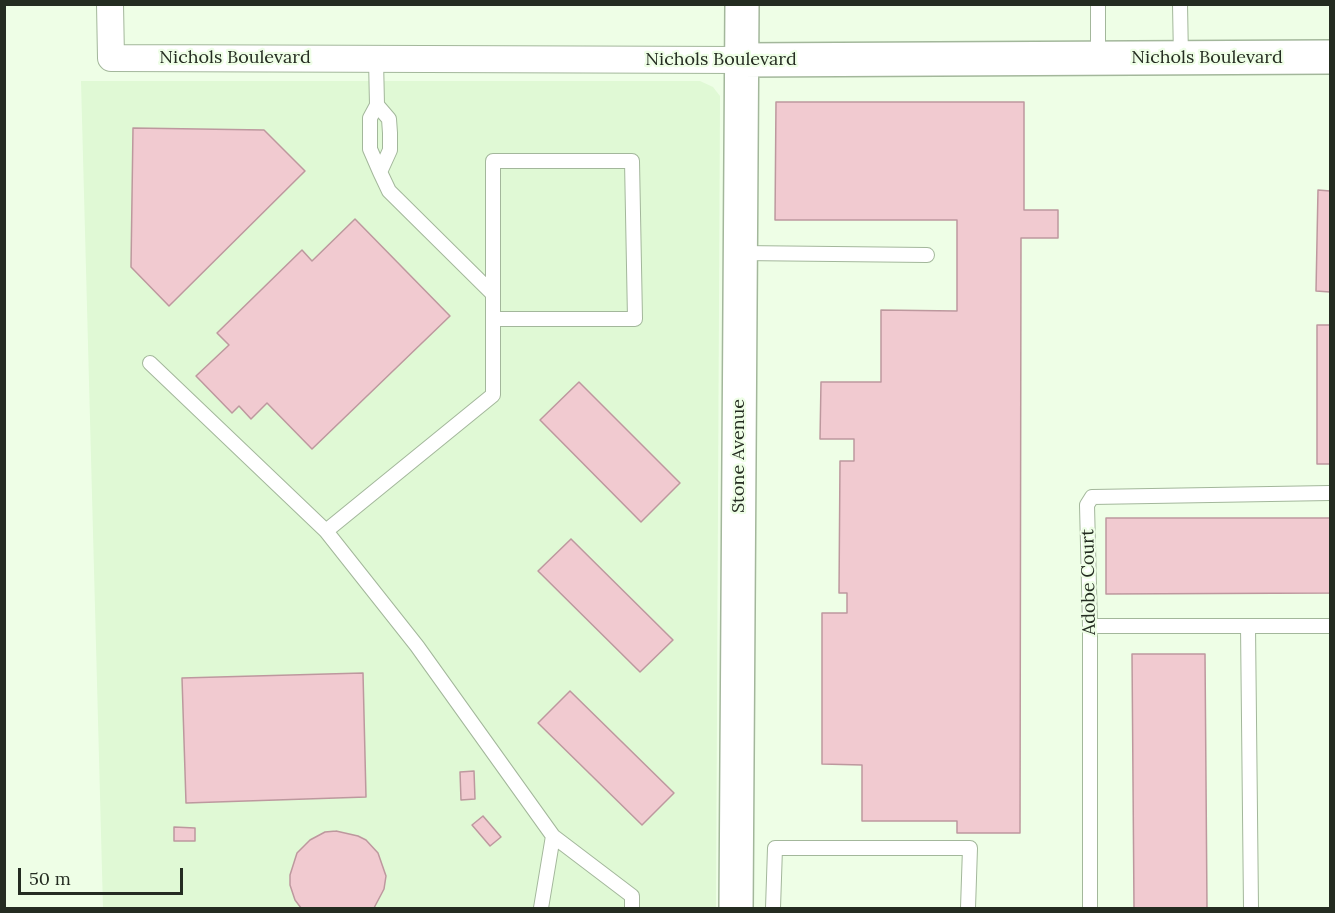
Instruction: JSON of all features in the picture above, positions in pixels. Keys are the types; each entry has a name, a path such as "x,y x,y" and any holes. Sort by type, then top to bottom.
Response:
{"street":[{"name":"Nichols Boulevard","path":"110,4 111,58 741,60 1330,57"},
{"name":"Stone Avenue","path":"736,909 742,4"}],"lane":[{"path":"1098,4 1098,59"},
{"path":"1180,4 1181,58"},
{"path":"376,59 377,105 370,118 370,149 389,191 493,294"},
{"path":"377,105 389,119 390,133 390,150 380,172"},
{"path":"326,531 493,395 493,319 493,294 493,161 632,161 635,318 493,319"},
{"path":"740,253 927,255"},
{"path":"150,363 326,531 417,646 553,836 632,896 632,909"},
{"name":"Adobe Court","path":"1090,909 1087,505 1092,497 1330,493"},
{"path":"1089,626 1330,626"},
{"path":"1248,626 1251,909"},
{"path":"541,909 553,836"},
{"path":"773,909 775,848 969,848 968,909"}],"shaded area":[{"path":"81,81 700,81 713,87 720,96 716,908 103,908"}],"building":[{"path":"776,102 1024,102 1024,210 1058,210 1058,238 1021,238 1020,833 957,833 957,821 862,821 862,765 822,764 822,613 847,613 847,593 839,593 840,461 854,461 854,439 820,439 821,382 881,382 881,310 957,311 957,220 775,220"},
{"path":"133,128 264,130 305,171 169,306 131,267"},
{"path":"1318,190 1330,191 1330,292 1316,291"},
{"path":"355,219 450,316 312,449 267,403 251,419 239,406 232,413 196,376 229,345 217,333 302,250 312,261"},
{"path":"1317,325 1330,325 1330,464 1317,464"},
{"path":"579,382 680,483 641,522 540,420"},
{"path":"1106,518 1330,518 1330,593 1106,594"},
{"path":"571,539 673,640 640,672 538,571"},
{"path":"1132,654 1205,654 1207,908 1134,908"},
{"path":"363,673 366,797 186,803 182,678"},
{"path":"570,691 674,793 642,825 538,723"},
{"path":"474,771 475,799 461,800 460,772"},
{"path":"483,816 501,837 490,846 472,825"},
{"path":"174,827 195,828 195,841 174,841"},
{"path":"336,831 366,840 378,853 386,876 384,889 374,908 301,908 295,900 290,885 290,875 297,853 310,840 325,832"}]}
